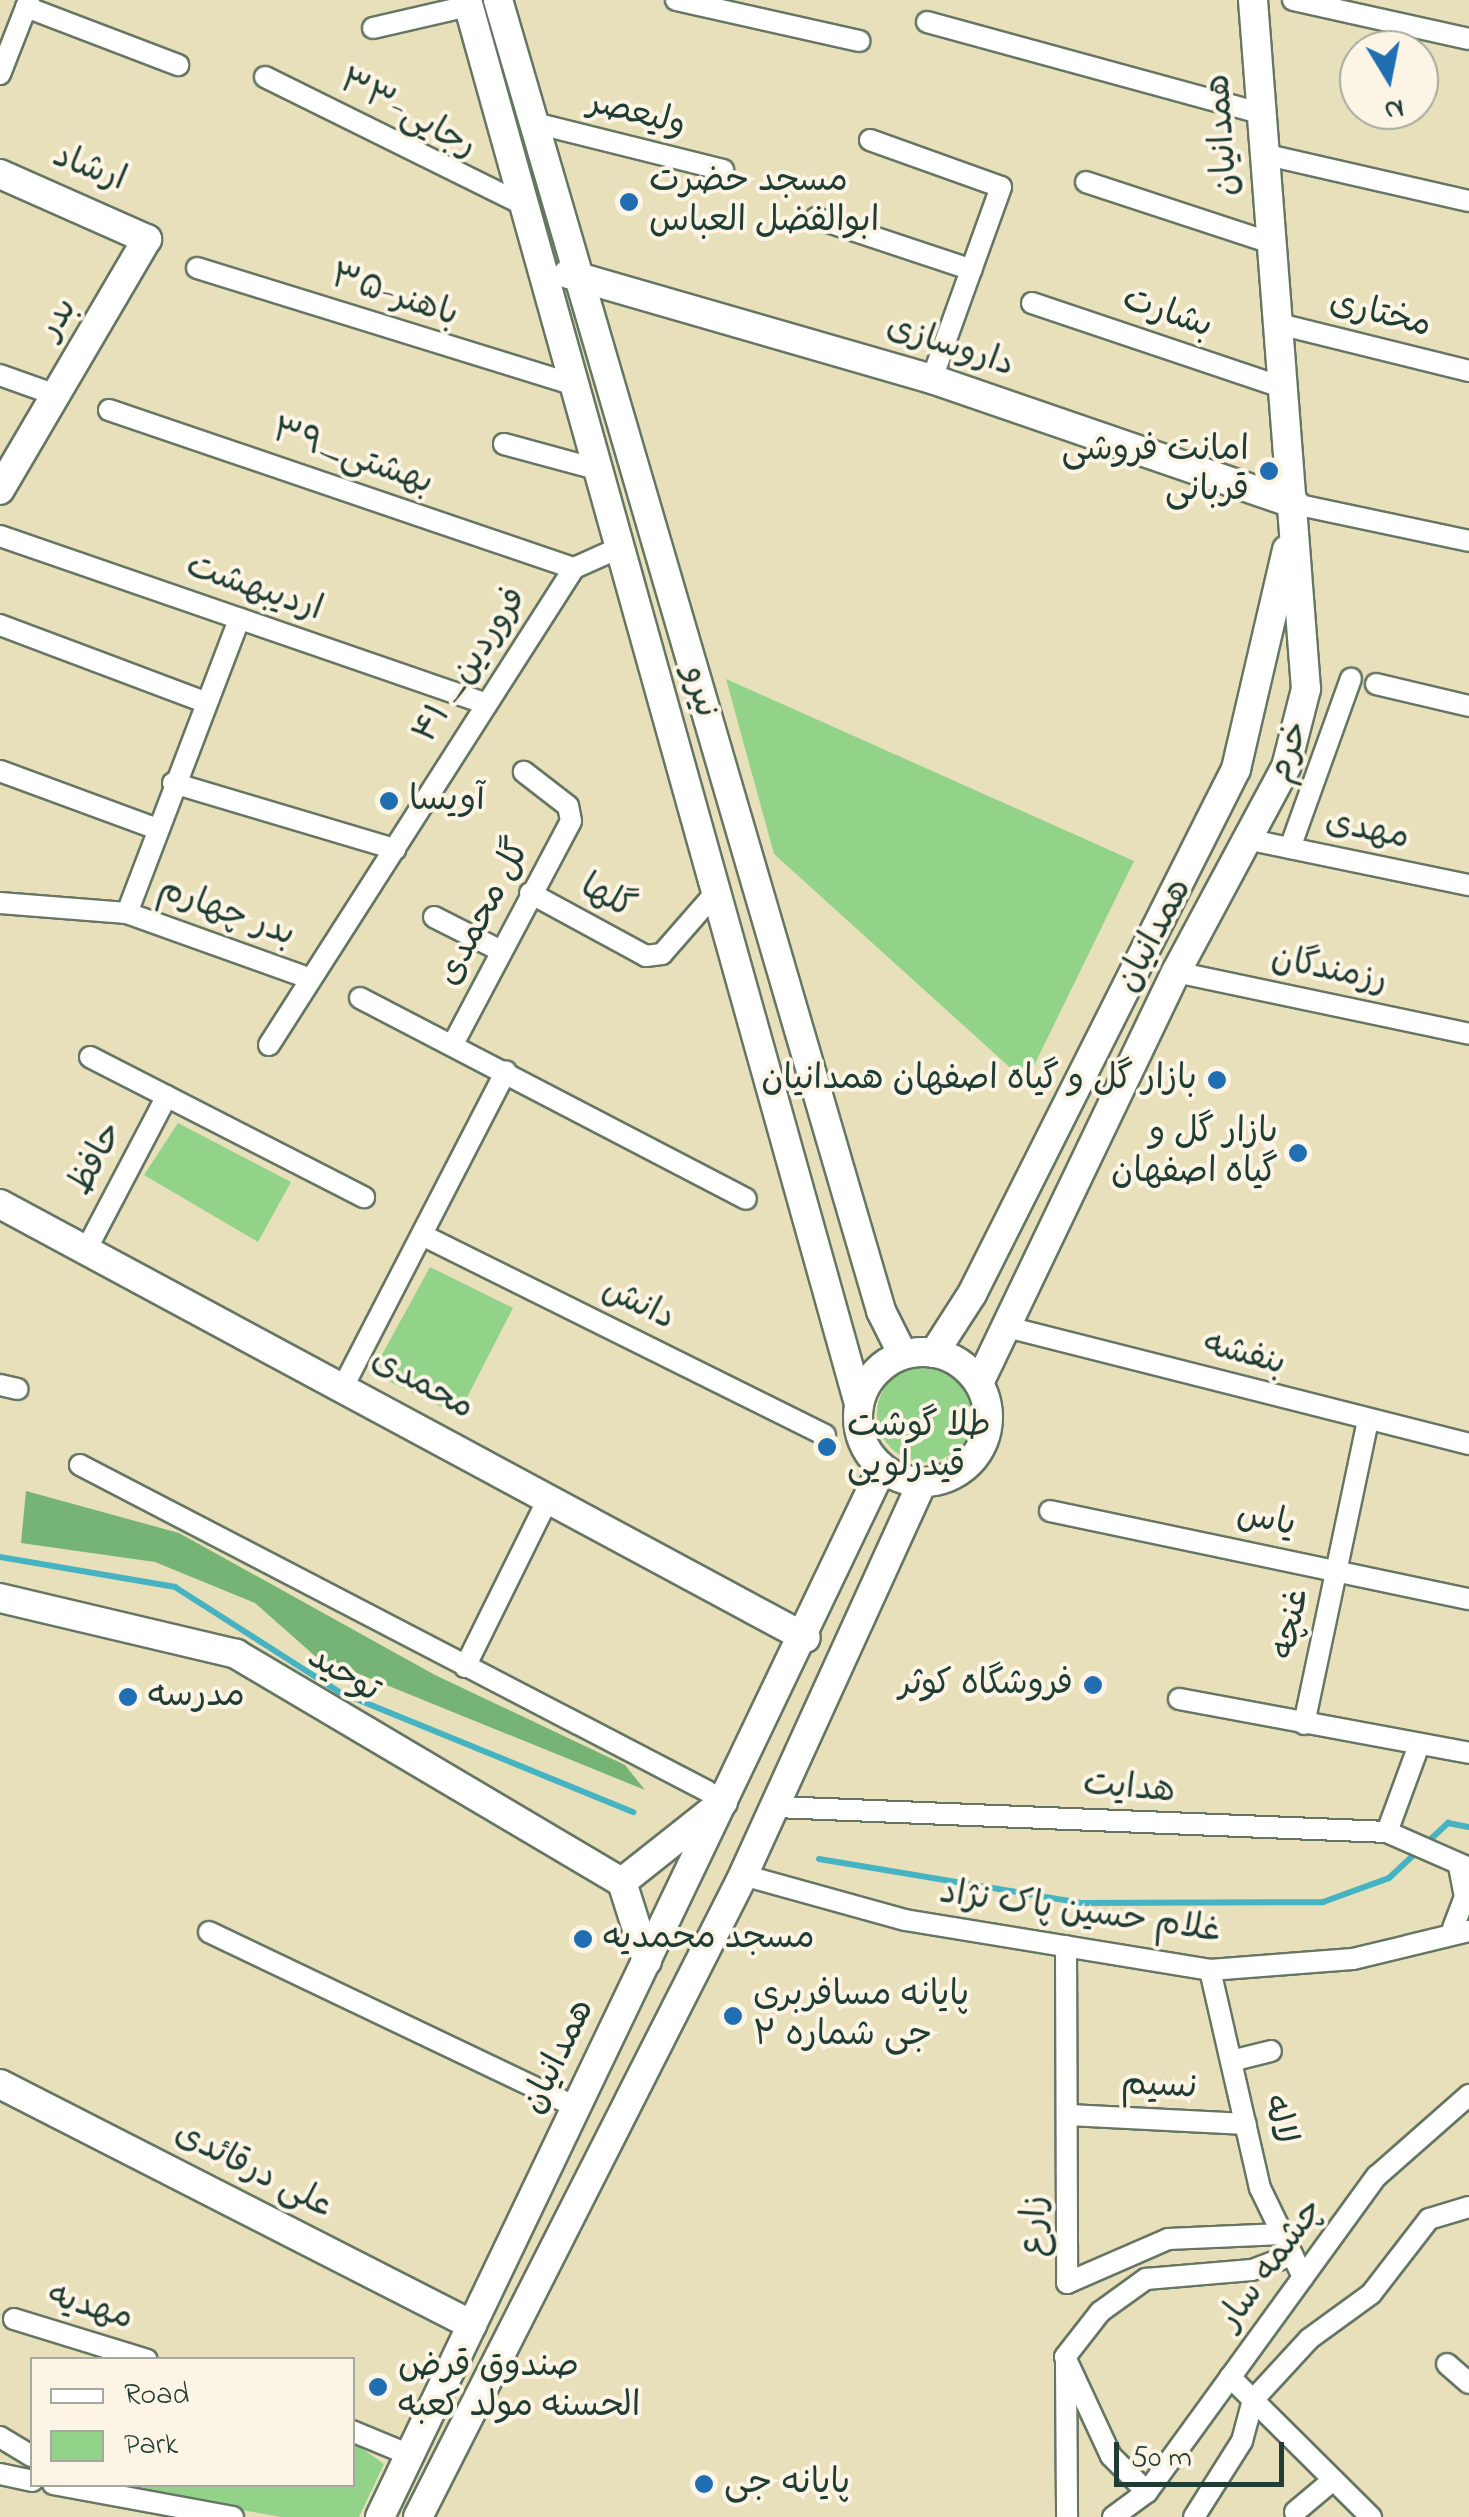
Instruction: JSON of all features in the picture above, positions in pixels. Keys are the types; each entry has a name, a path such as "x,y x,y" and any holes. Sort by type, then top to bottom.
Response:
{"main road":[{"name":"نیرو","path":"498,0 881,1310 903,1355"},
{"name":"همدانیان","path":"979,1383 1176,972 1251,840 1286,767 1306,689 1295,504 1275,322 1253,0"},
{"name":"نیرو","path":"468,3 859,1404"},
{"name":"ارشاد","path":"0,174 147,239"},
{"name":"بدر","path":"0,490 147,239"},
{"path":"542,278 579,272"},
{"name":"داروسازی","path":"579,272 932,379 1295,504"},
{"name":"همدانیان","path":"934,1353 972,1294 1236,769 1268,659 1295,504"},
{"name":"محمدی","path":"0,1204 344,1385 806,1638"},
{"path":"838,1320 881,1310"},
{"path":"418,2517 535,2276 743,1875 922,1482 974,1458 988,1421 979,1383 934,1353 903,1355 868,1383 859,1404 862,1439 882,1468 922,1482"},
{"name":"همدانیان","path":"380,2517 647,1961 716,1795 806,1638 882,1468"},
{"name":"توحید","path":"0,1598 236,1654 622,1882"},
{"path":"647,1961 622,1882 716,1795"},
{"name":"علی درقائدی","path":"0,2084 472,2325"},
{"path":"501,2262 535,2276"},
{"path":"450,2370 472,2372 482,2385"}],"street":[{"path":"676,0 859,41"},
{"path":"1292,0 1469,40"},
{"path":"372,28 468,3"},
{"path":"0,74 28,4 178,65"},
{"path":"927,22 1260,113"},
{"name":"۳۳-رجایی","path":"264,77 522,204"},
{"name":"ولیعصر","path":"534,123 723,170"},
{"path":"870,140 1001,187 932,379"},
{"path":"1263,154 1469,201"},
{"path":"1086,182 1269,242"},
{"path":"816,218 972,270"},
{"name":"۳۵-باهنر","path":"197,268 572,384"},
{"name":"بشارت","path":"1032,303 1282,387"},
{"name":"مختاری","path":"1275,322 1469,371"},
{"path":"0,375 56,395"},
{"name":"۳۹_بهشتی","path":"109,410 574,568"},
{"path":"504,444 596,468"},
{"path":"1295,504 1469,541"},
{"name":"اردیبهشت","path":"0,536 486,704"},
{"name":"۴۱ _فروردین","path":"269,1045 574,568 619,548"},
{"path":"127,913 200,700 239,619"},
{"path":"0,626 200,700"},
{"name":"خرم","path":"1290,848 1351,679"},
{"path":"1376,684 1469,706"},
{"path":"0,771 158,829"},
{"name":"گل محمدی","path":"454,1044 572,811 524,772"},
{"path":"173,783 395,849"},
{"name":"مهدی","path":"1251,840 1469,885"},
{"name":"گلها","path":"530,893 654,956 716,892"},
{"name":"بدر چهارم","path":"0,903 127,913 309,978"},
{"path":"434,917 501,951"},
{"name":"رزمندگان","path":"1176,972 1469,1034"},
{"path":"360,998 506,1070 746,1200"},
{"path":"90,1057 364,1196"},
{"path":"344,1385 506,1070"},
{"name":"حافظ","path":"85,1252 166,1096"},
{"name":"دانش","path":"422,1234 825,1435"},
{"name":"بنفشه","path":"1003,1326 1469,1444"},
{"name":"غنچه","path":"1304,1724 1368,1421"},
{"path":"80,1465 716,1795"},
{"path":"465,1667 549,1497"},
{"name":"یاس","path":"1050,1511 1337,1568 1469,1599"},
{"path":"1179,1700 1469,1753"},
{"path":"1391,1834 1418,1746"},
{"name":"هدایت","path":"776,1807 1391,1834 1456,1864"},
{"path":"1456,1864 1465,1897 1461,1929"},
{"name":"غلام حسین پاک نژاد","path":"743,1875 905,1920 1210,1970 1354,1958 1461,1929"},
{"path":"209,1932 576,2107"},
{"name":"زارع","path":"1066,1946 1067,2283 1168,2239 1282,2234"},
{"name":"لاله","path":"1210,1970 1246,2124 1282,2234 1302,2277"},
{"path":"1231,2061 1271,2051"},
{"name":"چشمه سار","path":"1113,2517 1147,2492 1377,2176 1469,2095"},
{"name":"نسیم","path":"1069,2114 1246,2124"},
{"path":"1194,2517 1242,2441 1253,2400 1309,2339 1371,2294 1430,2219 1469,2206"},
{"path":"1067,2517 1066,2357 1100,2312 1146,2280 1252,2270 1292,2255"},
{"name":"مهدیه","path":"14,2318 138,2357"},
{"path":"1066,2357 1111,2456 1147,2492"},
{"path":"1446,2364 1469,2383"},
{"path":"1230,2378 1370,2517"},
{"path":"355,2432 410,2455"},
{"path":"0,2437 30,2455"},
{"path":"0,2474 30,2480"},
{"path":"1294,2512 1333,2480"},
{"path":"69,2487 233,2517"}],"green space":[{"path":"726,679 1134,861 1026,1082 774,854"},
{"path":"178,1123 291,1182 258,1242 144,1175"},
{"path":"430,1267 513,1308 458,1415 372,1373"},
{"path":"925,1366 943,1370 959,1380 969,1396 973,1414 969,1432 959,1448 943,1458 925,1462 907,1458 891,1448 881,1432 877,1414 881,1396 891,1380 907,1370"},
{"path":"26,1491 179,1533 435,1675 625,1765 645,1790 315,1656 255,1603 155,1562 21,1543"},
{"path":"355,2443 384,2464 359,2517 281,2517 114,2487 355,2487"}],"waterway":[{"path":"0,1557 175,1587 339,1692 633,1812"},
{"path":"819,1859 1081,1903 1323,1902 1389,1878 1448,1823 1469,1827"}],"place":[{"name":"مسجد حضرت ابوالفضل العباس","path":"629,202"},
{"name":"امانت فروشی قربانی","path":"1269,471"},
{"name":"آویسا","path":"389,801"},
{"name":"بازار گل و گیاه اصفهان همدانیان","path":"1217,1080"},
{"name":"بازار گل و گیاه اصفهان","path":"1298,1153"},
{"name":"طلا گوشت قیدرلویی","path":"827,1447"},
{"name":"فروشگاه کوثر","path":"1093,1685"},
{"name":"مدرسه","path":"128,1697"},
{"name":"مسجد محمدیه","path":"583,1939"},
{"name":"پایانه مسافربری جی شماره ۲","path":"733,2016"},
{"name":"صندوق قرض الحسنه مولد کعبه","path":"378,2387"},
{"name":"پایانه جی","path":"704,2484"}]}
